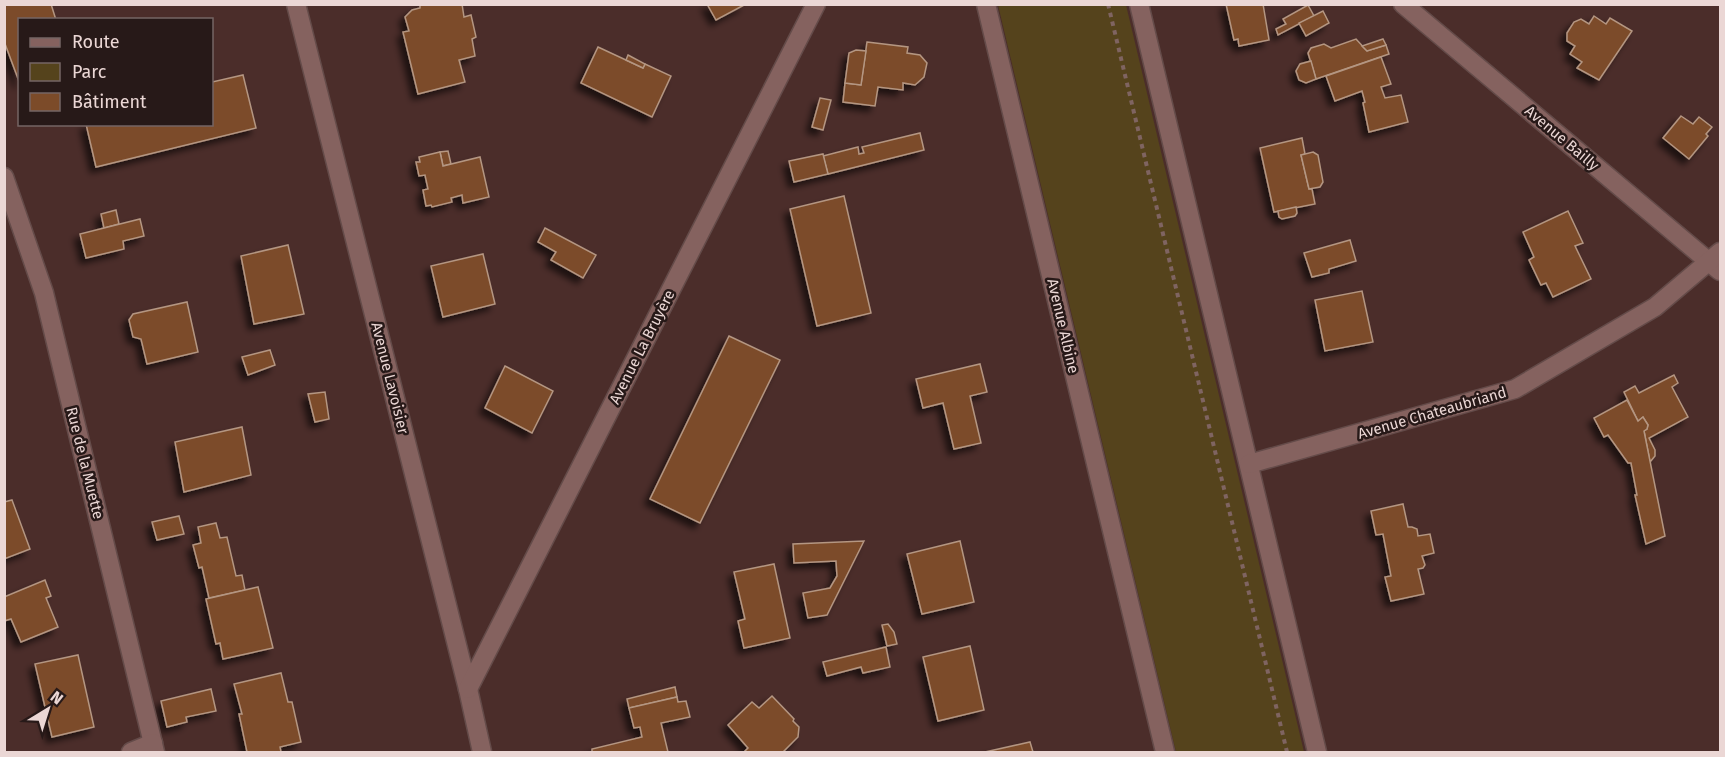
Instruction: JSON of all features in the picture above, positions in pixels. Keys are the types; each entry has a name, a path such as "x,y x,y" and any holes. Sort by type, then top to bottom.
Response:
{"street":[{"name":"Avenue Lavoisier","path":"296,4 468,689 482,753"},
{"name":"Avenue La Bruyère","path":"468,689 816,4"},
{"name":"Avenue Albine","path":"986,4 1165,753"},
{"path":"1139,4 1317,753"},
{"name":"Avenue Bailly","path":"1403,4 1717,262"},
{"name":"Rue de la Muette","path":"4,177 44,293 154,748"},
{"name":"Avenue Chateaubriand","path":"1249,464 1515,389 1654,307 1717,262"},
{"path":"131,753 154,748"}],"path":[{"path":"1108,4 1287,753"}],"green space":[{"path":"998,5 1126,5 1304,752 1176,752"}],"building":[{"path":"4,4 51,4 55,18 18,18 18,79 4,41"},
{"path":"420,4 462,4 464,17 471,15 476,37 472,39 475,56 459,60 465,82 418,94 403,32 409,31 405,17 412,10 420,8"},
{"path":"707,4 746,4 716,20"},
{"path":"1226,4 1263,4 1269,40 1239,46 1238,39 1234,40"},
{"path":"1308,5 1314,16 1278,35 1276,29 1286,24 1283,19"},
{"path":"1323,11 1329,23 1306,36 1299,23"},
{"path":"1594,16 1606,24 1610,18 1632,31 1599,80 1577,68 1582,62 1570,54 1575,46 1567,41 1567,33 1574,22 1581,19 1589,24"},
{"path":"1356,39 1367,51 1386,45 1389,54 1316,79 1308,53 1311,48 1324,44 1331,48"},
{"path":"1383,39 1386,45 1367,51 1362,46"},
{"path":"867,42 908,47 907,53 920,55 927,63 924,77 915,85 903,83 903,90 878,87 875,106 843,102 845,83 861,85"},
{"path":"598,47 643,68 645,64 671,76 652,117 581,83"},
{"path":"856,50 866,51 861,85 845,83 849,53"},
{"path":"628,55 645,64 643,68 626,60"},
{"path":"1381,57 1391,84 1381,87 1385,98 1401,95 1408,122 1369,132 1362,91 1335,101 1326,76"},
{"path":"1311,61 1316,79 1306,83 1299,80 1296,71 1300,64"},
{"path":"243,75 256,128 96,167 86,126 213,126 213,82"},
{"path":"820,98 831,100 823,130 812,127"},
{"path":"1681,116 1693,124 1699,117 1712,127 1706,134 1708,136 1689,159 1663,138"},
{"path":"920,133 924,150 828,174 823,156 858,147 859,154 864,153 862,147"},
{"path":"1302,138 1305,154 1301,155 1315,204 1274,212 1260,148"},
{"path":"448,151 451,164 443,166 440,152"},
{"path":"440,152 443,166 480,157 489,197 463,203 462,195 451,198 452,202 432,207 431,205 426,206 423,190 428,189 425,175 419,176 416,162 420,162 419,157"},
{"path":"1313,152 1318,155 1323,182 1320,187 1309,189 1301,155"},
{"path":"823,154 828,174 794,182 789,161"},
{"path":"844,196 871,313 817,326 790,209"},
{"path":"1296,207 1295,216 1282,219 1279,217 1278,211"},
{"path":"116,210 119,224 104,228 101,214"},
{"path":"1568,211 1583,243 1575,246 1591,279 1553,297 1546,283 1541,285 1529,260 1534,257 1523,232"},
{"path":"140,219 144,236 123,241 124,249 86,258 80,234"},
{"path":"545,228 596,255 583,278 551,260 556,252 538,242"},
{"path":"1350,240 1356,261 1329,269 1329,273 1312,277 1304,253"},
{"path":"288,245 304,314 254,324 241,256"},
{"path":"483,254 495,304 443,317 431,266"},
{"path":"1362,291 1373,342 1325,351 1315,300"},
{"path":"187,302 198,352 147,364 141,339 133,337 129,320 133,314"},
{"path":"729,336 780,360 700,523 650,499"},
{"path":"270,350 275,365 248,375 242,357"},
{"path":"980,364 987,392 970,396 981,443 954,449 943,403 923,408 916,379"},
{"path":"505,366 553,391 532,433 485,408"},
{"path":"1674,375 1678,383 1672,387 1688,417 1649,438 1655,450 1655,456 1650,462 1644,431 1648,425 1643,417 1638,421 1624,392 1635,386 1639,393"},
{"path":"325,392 329,419 315,422 308,394"},
{"path":"1627,400 1638,421 1643,417 1648,425 1644,431 1665,536 1646,544 1635,495 1637,495 1631,463 1628,463 1608,435 1604,437 1594,418"},
{"path":"242,427 251,475 184,492 175,442"},
{"path":"12,500 30,549 4,559 4,502"},
{"path":"1403,504 1408,527 1417,529 1418,536 1430,534 1434,553 1422,556 1425,565 1418,569 1424,594 1391,601 1385,577 1391,576 1383,534 1376,535 1371,511"},
{"path":"179,516 184,534 157,540 152,522"},
{"path":"216,523 220,538 227,537 236,576 242,575 245,590 209,598 202,567 199,568 193,545 201,543 198,527"},
{"path":"864,541 827,615 808,618 803,593 830,588 837,576 836,561 794,563 793,544"},
{"path":"960,541 974,602 922,614 907,554"},
{"path":"774,564 790,638 744,648 738,621 745,619 734,572"},
{"path":"45,580 51,596 46,598 58,627 21,642 11,619 4,621 4,597"},
{"path":"258,587 273,648 223,659 220,643 216,644 206,599"},
{"path":"888,624 894,632 897,644 887,646 882,625"},
{"path":"970,646 984,710 938,721 923,657"},
{"path":"886,647 890,667 863,673 861,667 827,676 823,662"},
{"path":"78,655 94,727 52,737 35,664"},
{"path":"281,673 288,702 292,702 301,742 280,747 281,752 247,752 239,714 242,714 234,684"},
{"path":"675,687 677,697 629,708 627,699"},
{"path":"211,689 216,711 186,717 187,722 167,727 161,701"},
{"path":"772,696 794,719 793,721 799,727 798,737 783,752 744,752 748,748 728,725 752,702 759,708"},
{"path":"677,697 678,702 686,701 690,717 661,723 668,752 592,752 592,749 642,737 640,727 634,728 629,708"},
{"path":"1030,742 1033,752 985,752"}]}
